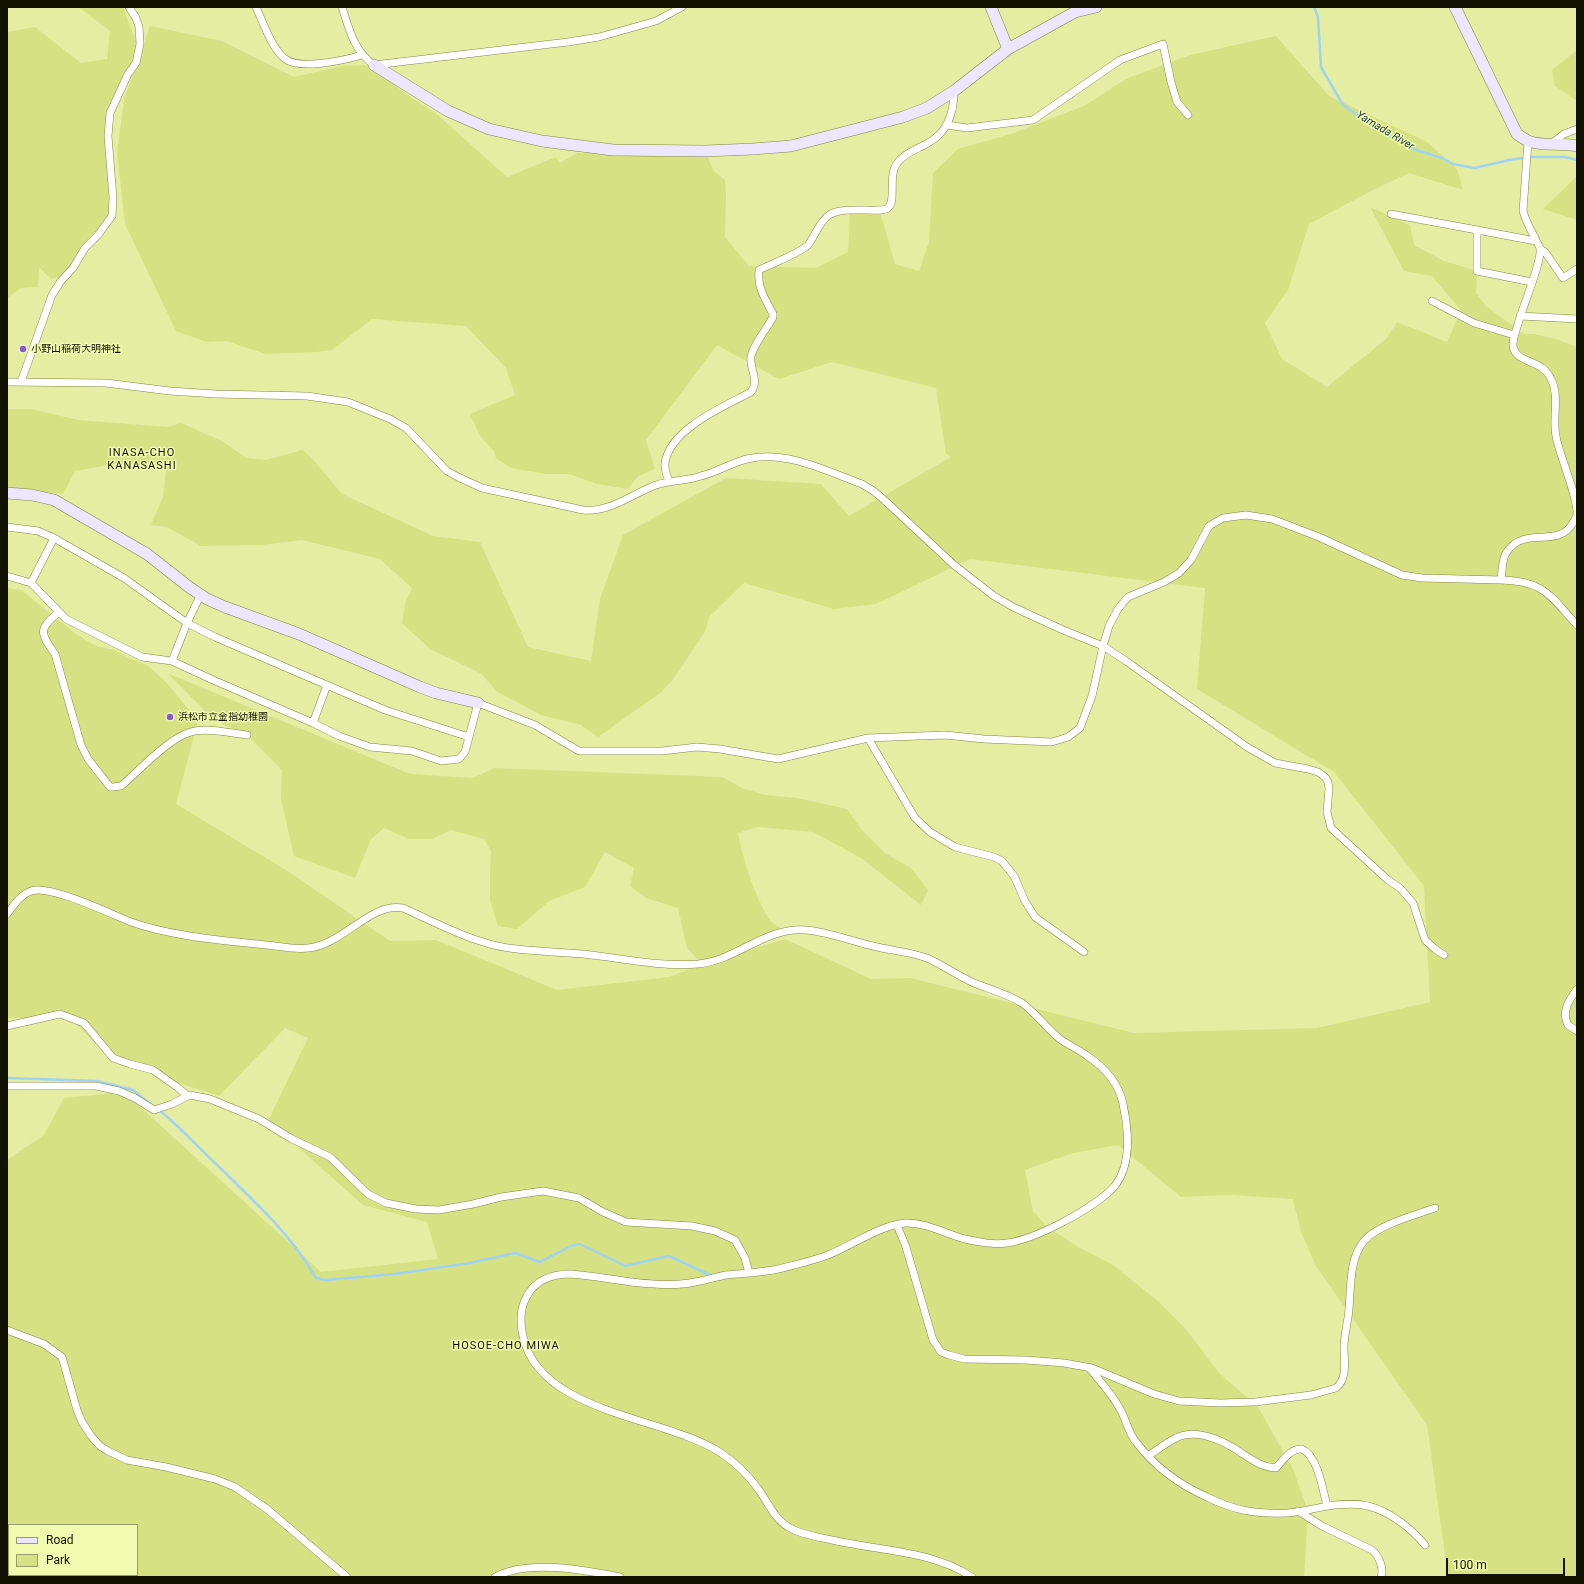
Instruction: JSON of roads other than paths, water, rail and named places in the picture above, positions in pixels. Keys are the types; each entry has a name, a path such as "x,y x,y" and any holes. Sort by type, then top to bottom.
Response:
{"street":[{"path":"20,382 52,295 61,281 73,268 85,248 98,235 112,216 113,198 108,136 110,113 128,74 136,63 140,44 139,27 129,7"},
{"path":"256,7 273,44 285,59 300,64 344,60 362,55"},
{"path":"342,7 354,45 366,60 448,112 489,129 542,141 613,150 705,151 791,146 903,117 927,108 954,91 1008,50 1075,12 1096,7"},
{"path":"374,65 599,37 656,21 682,7"},
{"path":"991,7 1008,50"},
{"path":"1455,7 1517,134 1528,144 1566,143 1577,146"},
{"path":"947,125 967,128 1033,120 1120,60 1164,44 1171,82 1177,102 1188,115"},
{"path":"669,481 665,465 670,447 674,442 696,424 714,412 751,392 754,388 755,384 751,362 752,354 755,346 773,317 759,286 759,270 807,246 821,224 829,215 848,209 876,210 889,208 892,200 892,174 898,162 912,150 930,142 947,125 954,104 954,91"},
{"path":"1551,144 1564,134 1577,129"},
{"path":"1501,580 1505,555 1513,544 1524,538 1561,535 1570,528 1577,515 1575,500 1555,435 1555,394 1552,381 1542,368 1516,354 1513,345 1514,335 1539,262 1540,249 1523,211 1528,144"},
{"path":"1391,214 1536,241"},
{"path":"1477,230 1477,271 1532,282"},
{"path":"1540,249 1545,252 1563,278 1577,269"},
{"path":"1432,301 1474,323 1514,335"},
{"path":"1520,316 1577,319"},
{"path":"7,382 106,383 170,391 216,394 306,396 348,402 390,419 406,428 447,471 482,488 594,512 606,509 657,485 669,481 701,476 733,463 748,459 768,457 786,458 862,484 881,497 954,565 994,596 1013,608 1103,646 1247,747 1275,763 1308,769 1318,772 1325,777 1328,782 1329,789 1327,812 1331,828 1388,880 1400,888 1413,902 1425,940 1444,955"},
{"path":"7,493 32,494 54,500 147,554 189,587 225,607 299,634 420,687 436,693 478,703 535,725 579,752 662,751 697,747 720,749 778,759 868,738 945,735 984,739 1052,742 1068,737 1080,728 1086,714 1092,696 1109,626 1118,609 1128,597 1164,582 1179,573 1191,560 1209,526 1223,518 1246,515 1272,519 1319,537 1402,575 1422,578 1520,581 1542,589 1564,609 1577,625"},
{"path":"7,527 38,531 54,538 124,578 187,623 215,637 385,710 469,737"},
{"path":"32,583 54,538"},
{"path":"7,576 32,583 66,619 142,657 172,661 313,723 339,736 370,747 412,751 446,762 459,759 462,757 464,752 478,703"},
{"path":"172,661 187,623 201,594"},
{"path":"59,612 46,623 44,636 46,642 55,654 81,745 88,759 110,786 121,786 169,744 182,735 194,731 247,735"},
{"path":"313,723 327,685"},
{"path":"868,738 915,818 930,832 955,847 994,857 1002,861 1014,876 1025,901 1035,917 1084,952"},
{"path":"7,914 24,895 32,891 46,890 131,921 184,936 308,948 329,942 378,911 395,907 403,908 479,941 498,946 585,954 651,963 702,964 729,956 763,937 798,929 819,932 877,947 905,951 928,959 968,980 1018,1001 1033,1012 1059,1039 1091,1058 1106,1072 1115,1082 1123,1101 1127,1154 1124,1170 1112,1189 1086,1209 1046,1230 1024,1239 1003,1244 979,1242 910,1223 897,1225 883,1230 828,1255 771,1271 727,1275 692,1283 675,1285 649,1284 571,1274 553,1276 534,1285 523,1304 521,1331 528,1354 545,1376 566,1391 588,1402 615,1413 675,1432 718,1451 750,1479 780,1521 789,1528 805,1534 851,1545 934,1559 959,1569 972,1577"},
{"path":"1577,989 1568,1002 1565,1015 1568,1025 1577,1032"},
{"path":"7,1026 60,1014 84,1023 113,1058 153,1070 177,1086 188,1096"},
{"path":"7,1086 96,1086 120,1091 135,1098 154,1110 188,1096 210,1099 258,1119 292,1139 330,1157 368,1194 386,1203 416,1209 439,1210 501,1197 543,1191 553,1192 579,1198 603,1212 626,1222 692,1226 715,1231 735,1240 745,1258 749,1273"},
{"path":"897,1225 906,1247 933,1340 941,1352 964,1359 1026,1360 1064,1363 1089,1368 1154,1394 1179,1401 1201,1403 1255,1402 1311,1395 1339,1386 1345,1365 1344,1347 1349,1308 1351,1273 1358,1250 1363,1242 1374,1232 1435,1208"},
{"path":"7,1330 44,1344 62,1356 77,1410 82,1422 93,1438 108,1451 127,1460 166,1467 215,1479 235,1487 267,1509 347,1577"},
{"path":"1089,1368 1115,1400 1135,1441 1153,1462 1178,1481 1206,1497 1240,1510 1288,1513 1327,1506 1357,1504 1369,1506 1384,1512 1408,1528 1425,1545"},
{"path":"1148,1456 1176,1438 1185,1435 1201,1435 1214,1439 1232,1447 1257,1464 1267,1467 1276,1468 1292,1452 1296,1449 1302,1448 1309,1453 1313,1460 1327,1506"},
{"path":"1298,1511 1322,1526 1372,1550 1381,1566 1381,1577"},
{"path":"496,1577 518,1570 550,1568 592,1572 620,1577"}],"waterway":[{"name":"Yamada River","path":"1314,7 1318,17 1321,67 1343,105 1369,123 1413,149 1442,158 1453,164 1475,168 1530,157 1565,157 1577,160"},
{"path":"7,1078 97,1081 133,1090 153,1106"},
{"path":"159,1110 270,1217 294,1246 316,1278 325,1280 395,1274 470,1263 515,1253 540,1262 571,1246 580,1244 625,1266 669,1256 712,1276"}],"place":[{"name":"小野山稲荷大明神社","path":"23,349"},
{"name":"浜松市立金指幼稚園","path":"170,717"}],"district":[{"name":"INASA-CHO KANASASHI","path":"142,459"},
{"name":"HOSOE-CHO MIWA","path":"506,1346"}]}
